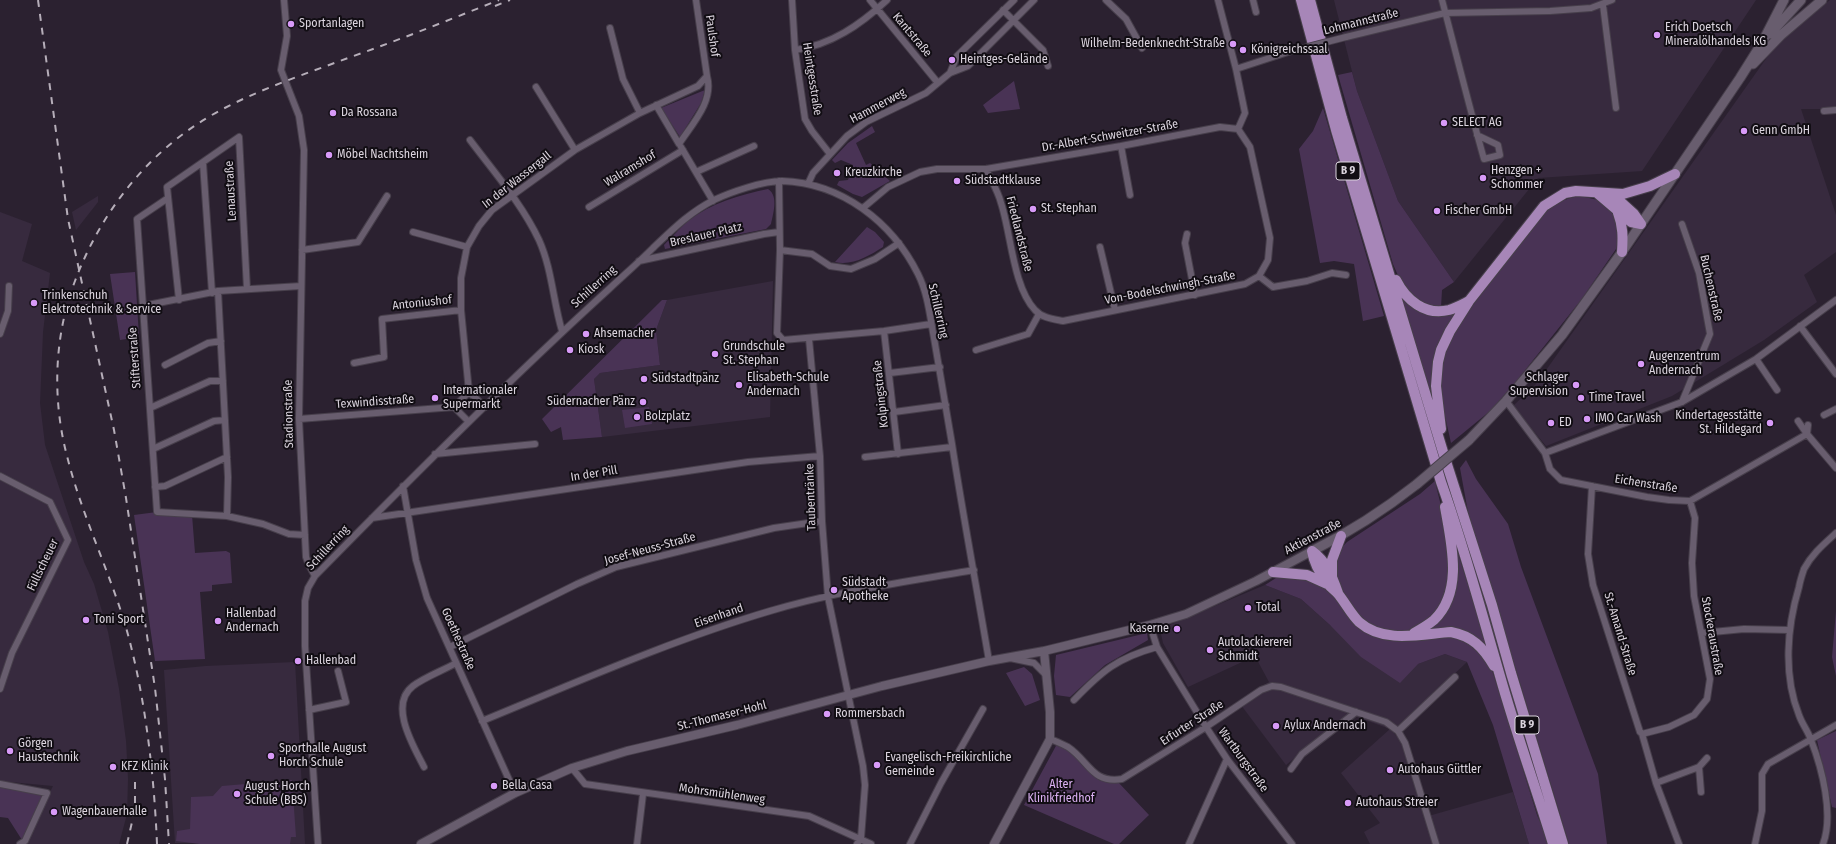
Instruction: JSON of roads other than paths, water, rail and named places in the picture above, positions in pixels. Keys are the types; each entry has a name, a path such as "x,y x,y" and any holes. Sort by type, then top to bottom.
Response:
{"highway":[{"name":"B 9","path":"1301,0 1338,137 1441,482 1553,844"},
{"name":"B 9","path":"1310,0 1342,118 1443,452 1492,605 1563,844"},
{"path":"1443,452 1436,386 1438,362 1441,350 1450,331 1469,301 1544,206 1565,193 1576,191 1613,195 1623,194 1650,186 1675,174"},
{"path":"1597,193 1631,222 1641,224"},
{"path":"1613,195 1634,214 1641,224"},
{"path":"1617,211 1624,235 1622,252"},
{"path":"1386,263 1400,289 1410,300 1424,308 1435,311 1449,310 1469,301"},
{"path":"1412,634 1435,619 1443,609 1449,597 1452,582 1450,541 1441,482"},
{"path":"1330,580 1332,560 1341,536"},
{"path":"1312,551 1316,567 1330,580 1353,615 1367,628 1375,632 1392,636 1451,632 1470,638 1479,644 1500,676"},
{"path":"1273,572 1307,575 1330,580"}],"main road":[{"path":"1740,78 1762,42 1784,0"},
{"path":"1762,42 1801,0"},
{"path":"1740,78 1781,35 1822,0"},
{"name":"Aktienstraße","path":"1312,551 1341,536 1391,504 1418,484 1469,440 1506,401 1562,335 1622,252 1740,78"}],"street":[{"name":"Stadionstraße","path":"284,0 287,36 281,70 299,116 304,150 299,419 306,557 315,576"},
{"name":"Paulshof","path":"679,144 706,103 710,86 707,76 696,0"},
{"name":"Heintgesstraße","path":"792,0 795,50 805,119 812,131 830,154"},
{"name":"Kantstraße","path":"870,0 876,10 938,83"},
{"path":"795,50 812,48 833,39 855,27 887,0"},
{"path":"950,74 957,56 1014,0"},
{"name":"Hammerweg","path":"808,184 813,173 847,136 866,122 926,93 950,74 968,66 1034,0"},
{"path":"1106,0 1126,19 1142,48"},
{"path":"1218,0 1236,69 1245,113 1238,129 1250,147 1270,238 1268,260 1259,276 1273,287 1307,281 1332,273 1346,275"},
{"path":"1253,0 1256,12"},
{"path":"1442,0 1477,135"},
{"name":"Lohmannstraße","path":"1236,69 1288,52 1445,13 1550,11 1591,8 1604,5 1612,0"},
{"path":"1604,5 1616,108"},
{"path":"1004,10 1043,50 1048,66"},
{"path":"610,28 623,79 640,113"},
{"name":"In der Wassergall","path":"469,392 461,310 461,278 467,247 479,226 492,210 575,150 640,113 698,86 707,76"},
{"path":"536,88 575,150"},
{"path":"656,105 713,201"},
{"path":"1824,111 1836,110"},
{"name":"Dr.-Albert-Schweitzer-Straße","path":"986,169 1121,146 1220,127 1238,129"},
{"name":"Lenaustraße","path":"179,300 167,187 239,137 247,288"},
{"path":"470,140 511,195 539,240 548,266 562,331"},
{"path":"696,172 754,146"},
{"path":"1121,146 1130,195"},
{"name":"Walramshof","path":"589,207 683,150"},
{"path":"203,163 221,340 228,477 228,516"},
{"path":"863,208 888,187 920,172 937,169 986,169"},
{"name":"Friedlandstraße","path":"986,169 1001,202 1021,289 1034,310 1039,314"},
{"path":"779,181 780,250 777,333 782,340 809,339 884,331 931,324"},
{"name":"Schillerring","path":"317,844 305,646 305,601 308,588 315,576 435,454 562,331 684,218 713,201 760,185 779,181 808,184 828,190 863,208 882,224 899,243 919,275 927,301 940,367 952,447 989,661"},
{"path":"302,250 358,242 387,196"},
{"path":"168,198 137,219 143,306 215,292 247,288 301,286"},
{"name":"Buchenstraße","path":"1682,224 1699,273 1710,334 1682,402"},
{"path":"413,232 467,247"},
{"name":"Breslauer Platz","path":"639,261 779,232"},
{"path":"1187,234 1186,243 1195,295"},
{"path":"780,250 812,254 830,266 851,269 875,259 899,243"},
{"path":"1100,248 1115,310"},
{"name":"Von-Bodelschwingh-Straße","path":"1039,314 1047,318 1063,320 1245,284 1259,276"},
{"path":"0,334 8,311 9,286"},
{"path":"1545,453 1682,402 1756,359 1836,300"},
{"name":"Stifterstraße","path":"143,306 157,512 228,516 263,524 289,534 305,535"},
{"name":"Antoniushof","path":"354,363 384,357 382,319 461,310"},
{"path":"976,350 1028,334 1039,314"},
{"path":"1800,326 1836,374"},
{"name":"Kolpingstraße","path":"884,331 890,373 898,454"},
{"name":"Taubentränke","path":"809,339 820,456 822,521 828,597 860,744 865,785 861,838"},
{"path":"165,365 208,343 221,340"},
{"path":"1756,359 1777,390"},
{"path":"890,373 940,367"},
{"path":"150,408 210,381 223,381"},
{"path":"469,422 454,408 469,392 485,407"},
{"name":"Eichenstraße","path":"1506,401 1545,453 1550,469 1561,480 1669,500 1690,501 1807,434"},
{"path":"894,412 946,405"},
{"name":"Texwindisstraße","path":"299,419 454,408"},
{"path":"1824,415 1836,409"},
{"path":"153,449 214,421 225,420"},
{"path":"1798,421 1836,468"},
{"path":"1807,434 1808,425"},
{"path":"435,454 535,444"},
{"path":"865,457 952,447"},
{"name":"In der Pill","path":"372,518 748,462 820,456"},
{"path":"155,487 165,486 227,457"},
{"name":"Füllscheuer","path":"0,476 50,502 68,540 12,653 0,689"},
{"name":"Goethestraße","path":"403,486 416,560 425,590 456,664 515,793"},
{"name":"St.-Amand-Straße","path":"1592,486 1588,554 1593,585 1619,669 1640,732 1642,734 1656,784 1678,844"},
{"name":"Stockeraustraße","path":"1642,734 1669,728 1694,715 1707,699 1710,679 1694,596 1692,563 1695,518 1690,501"},
{"name":"Josef-Neuss-Straße","path":"450,647 577,584 616,567 774,528 822,521"},
{"path":"1823,844 1826,836 1826,808 1824,790 1811,738 1799,715 1790,679 1789,630 1794,603 1804,570 1816,551 1836,533"},
{"name":"Aktienstraße","path":"1044,651 1150,625 1186,614 1273,572 1312,551"},
{"name":"Eisenhand","path":"482,721 666,646 770,610 828,597 974,570"},
{"path":"1074,700 1095,679 1124,658 1157,647 1150,625"},
{"path":"1702,634 1744,629 1789,630"},
{"name":"Wartburgstraße","path":"1157,647 1227,759 1292,844"},
{"path":"994,844 1050,738 1050,712 1044,651"},
{"name":"St.-Thomaser-Hohl","path":"422,844 515,793 572,768 627,750 737,725 882,686 989,661 1044,651"},
{"path":"1009,658 1034,664 1046,675"},
{"path":"424,767 406,730 402,714 406,692 413,686 456,664"},
{"path":"309,710 346,702 338,671"},
{"path":"1436,844 1408,751 1398,731 1456,677"},
{"name":"Erfurter Straße","path":"1050,738 1068,747 1101,778 1111,781 1122,779 1206,727 1261,690 1272,686 1281,687 1314,697 1386,722 1398,731"},
{"path":"910,844 941,783 983,709"},
{"path":"1291,769 1302,754 1356,712"},
{"path":"1755,844 1762,811 1762,774 1768,764 1836,725"},
{"path":"1656,784 1699,767 1707,758"},
{"path":"1189,844 1227,759"},
{"path":"1699,767 1701,792"},
{"name":"Mohrsmühlenweg","path":"572,768 585,784 643,794 809,816 861,838 871,844"},
{"path":"0,784 47,793 25,840 20,844"},
{"path":"637,844 643,794"},
{"path":"857,844 861,838"}],"railway":[{"path":"38,0 68,219 114,430 126,498 155,688 165,779 169,844"},
{"path":"157,844 151,761 143,705 132,650 118,603 73,477 62,434 57,390 59,346 68,302 75,281 99,229 114,205 151,162 194,126 219,111 266,89 499,0"},
{"path":"495,6 510,0"},
{"path":"127,844 135,809 135,782"}],"place":[{"name":"Sportanlagen","path":"291,24"},
{"name":"Erich Doetsch Mineralölhandels KG","path":"1657,35"},
{"name":"Wilhelm-Bedenknecht-Straße","path":"1233,44"},
{"name":"Königreichssaal","path":"1243,50"},
{"name":"Heintges-Gelände","path":"952,60"},
{"name":"Da Rossana","path":"333,113"},
{"name":"SELECT AG","path":"1444,123"},
{"name":"Genn GmbH","path":"1744,131"},
{"name":"Möbel Nachtsheim","path":"329,155"},
{"name":"Kreuzkirche","path":"837,173"},
{"name":"Henzgen + Schommer","path":"1483,178"},
{"name":"Südstadtklause","path":"957,181"},
{"name":"St. Stephan","path":"1033,209"},
{"name":"Fischer GmbH","path":"1437,211"},
{"name":"Trinkenschuh Elektrotechnik & Service","path":"34,303"},
{"name":"Ahsemacher","path":"586,334"},
{"name":"Kiosk","path":"570,350"},
{"name":"Grundschule St. Stephan","path":"715,354"},
{"name":"Augenzentrum Andernach","path":"1641,364"},
{"name":"Südstadtpänz","path":"644,379"},
{"name":"Elisabeth-Schule Andernach","path":"739,385"},
{"name":"Schlager Supervision","path":"1576,385"},
{"name":"Internationaler Supermarkt","path":"435,398"},
{"name":"Time Travel","path":"1581,398"},
{"name":"Südernacher Pänz","path":"643,402"},
{"name":"Bolzplatz","path":"637,417"},
{"name":"IMO Car Wash","path":"1587,419"},
{"name":"ED","path":"1551,423"},
{"name":"Kindertagesstätte St. Hildegard","path":"1770,423"},
{"name":"Südstadt Apotheke","path":"834,590"},
{"name":"Total","path":"1248,608"},
{"name":"Toni Sport","path":"86,620"},
{"name":"Hallenbad Andernach","path":"218,621"},
{"name":"Kaserne","path":"1177,629"},
{"name":"Autolackiererei Schmidt","path":"1210,650"},
{"name":"Hallenbad","path":"298,661"},
{"name":"Rommersbach","path":"827,714"},
{"name":"Aylux Andernach","path":"1276,726"},
{"name":"Görgen Haustechnik","path":"10,751"},
{"name":"Sporthalle August Horch Schule","path":"271,756"},
{"name":"Evangelisch-Freikirchliche Gemeinde","path":"877,765"},
{"name":"KFZ Klinik","path":"113,767"},
{"name":"Autohaus Güttler","path":"1390,770"},
{"name":"Bella Casa","path":"494,786"},
{"name":"August Horch Schule (BBS)","path":"237,794"},
{"name":"Autohaus Streier","path":"1348,803"},
{"name":"Wagenbauerhalle","path":"54,812"}],"park label":[{"name":"Alter Klinikfriedhof","path":"1061,792"}]}
